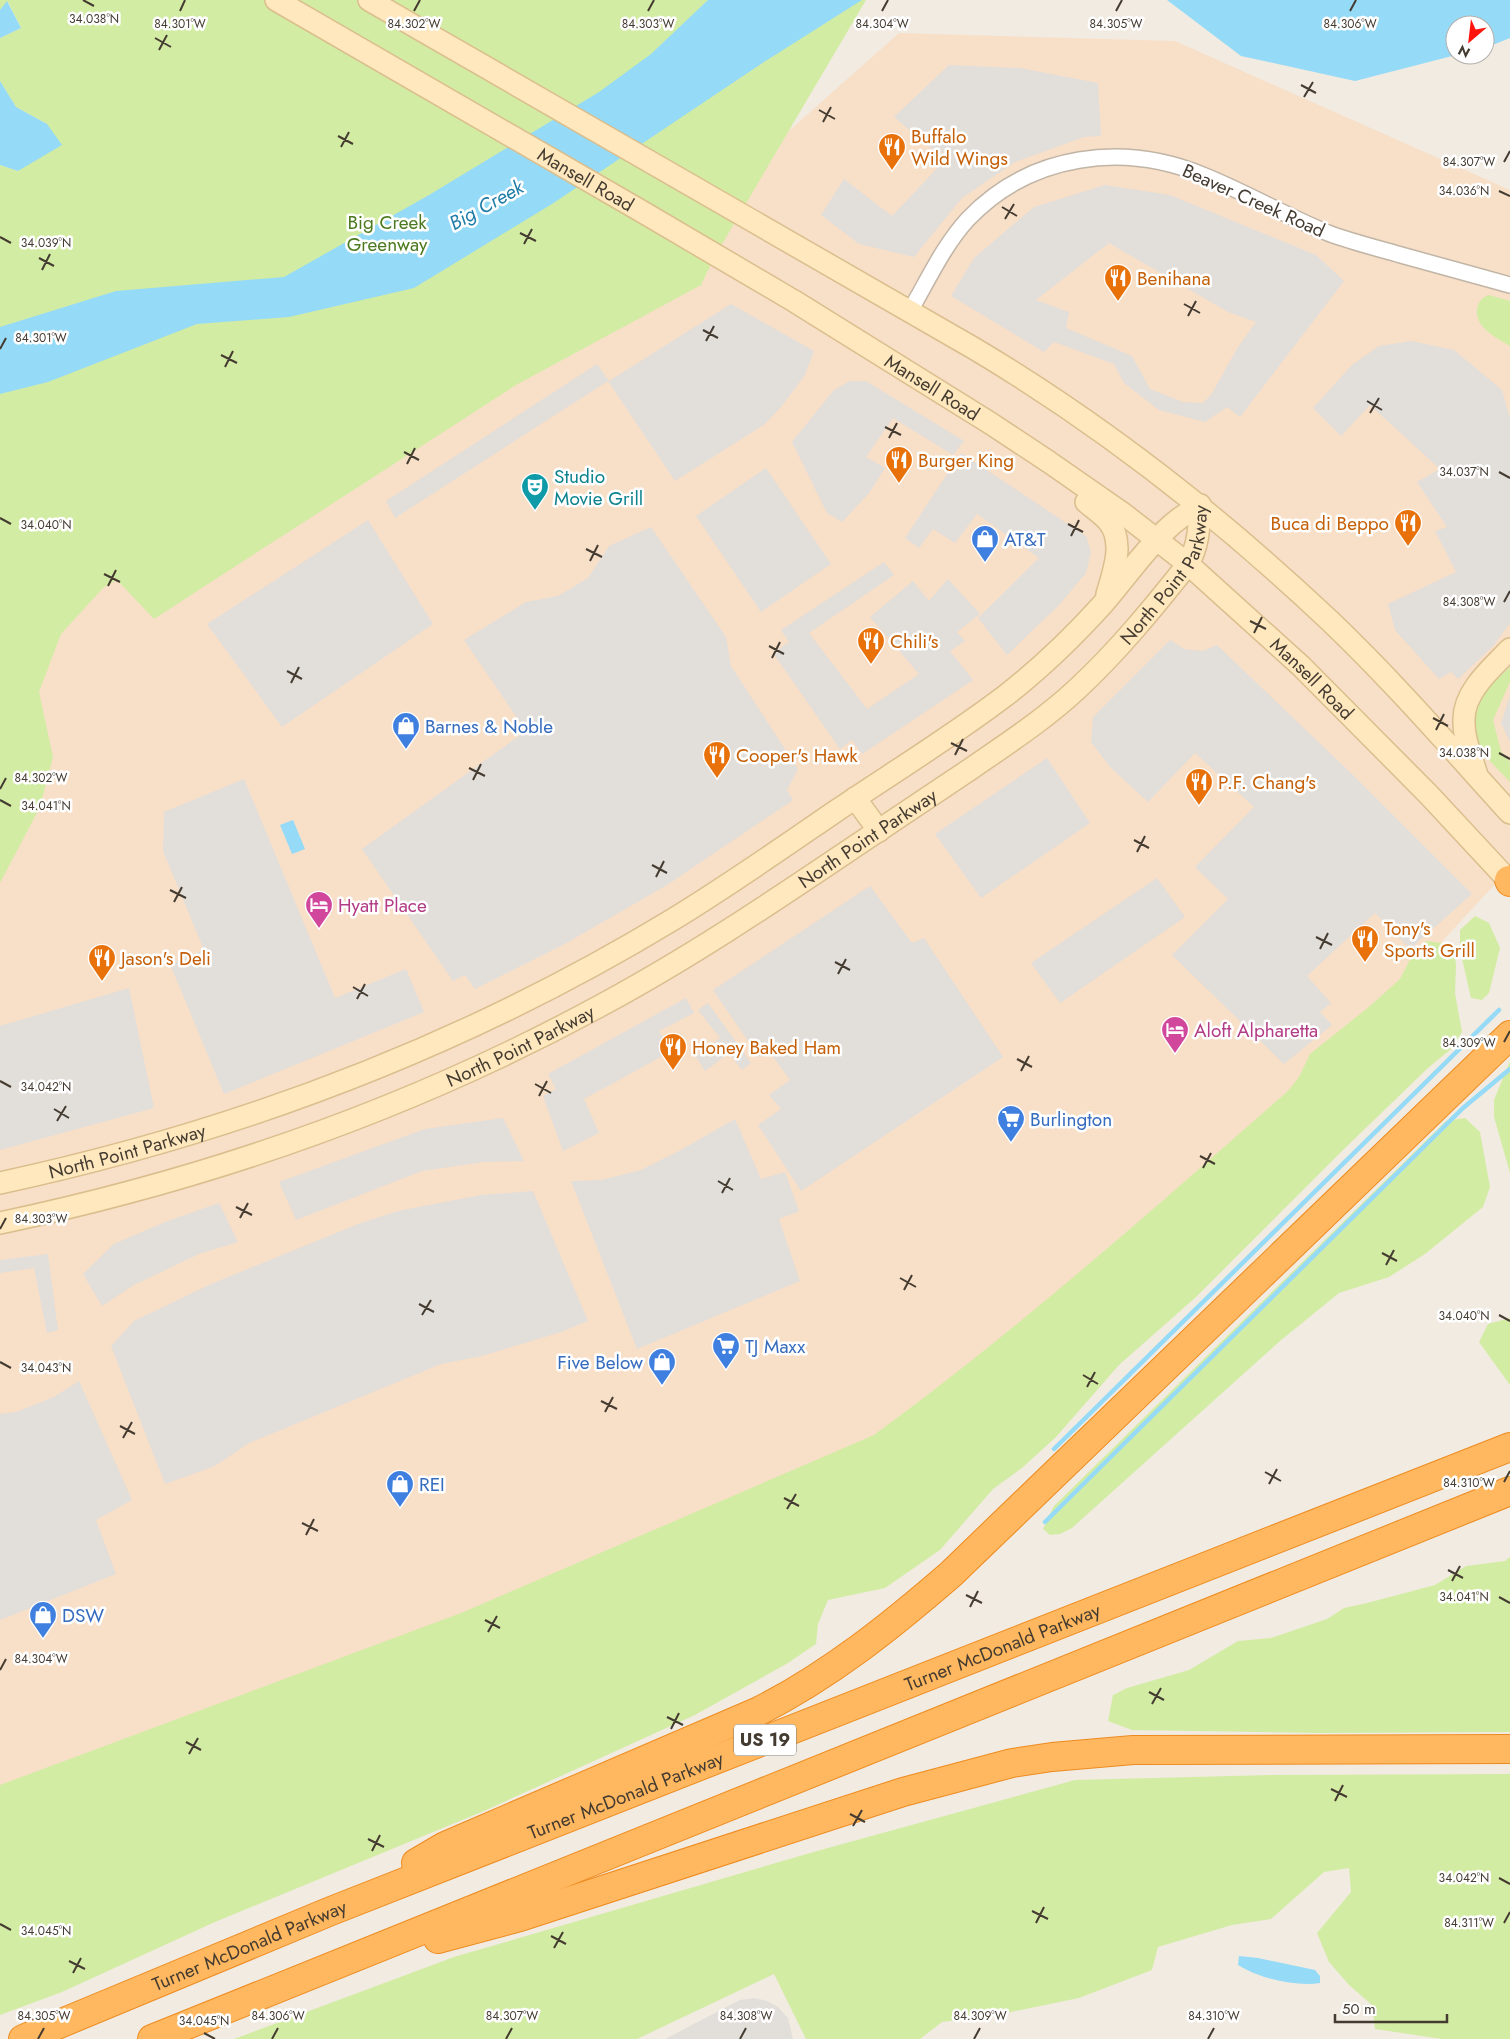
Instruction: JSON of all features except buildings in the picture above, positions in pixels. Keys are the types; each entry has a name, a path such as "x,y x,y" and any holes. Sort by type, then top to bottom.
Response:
{"highway":[{"path":"331,1911 445,1846 759,1712 821,1676 854,1653 951,1574 1510,1035"},
{"name":"Turner McDonald Parkway","path":"23,2039 331,1911 1510,1447"},
{"name":"US 19","path":"152,2039 1144,1637 1510,1491"},
{"path":"345,1962 520,1917 903,1792 1012,1764 1072,1755 1133,1750 1510,1749"}],"main road":[{"name":"Mansell Road","path":"276,0 641,211 883,356 1049,462 1157,539 1253,622 1344,708 1510,881"},
{"path":"369,0 1019,375 1107,434 1200,505 1330,621 1419,713 1510,813"},
{"path":"1049,462 1063,481 1107,519 1112,527 1117,547 1115,566 1105,602"},
{"name":"North Point Parkway","path":"0,1183 116,1156 228,1123 331,1086 431,1046 538,994 670,920 996,703 1024,681 1080,630 1157,539 1168,528 1200,505"},
{"name":"North Point Parkway","path":"0,1224 126,1194 240,1161 346,1123 447,1082 547,1034 676,963 744,921 879,831 1019,735 1078,688 1134,631 1188,564 1194,553 1198,538 1200,505"},
{"path":"1478,777 1465,731 1464,718 1467,703 1484,677 1510,649"},
{"path":"855,798 879,831"}],"street":[{"name":"Beaver Creek Road","path":"910,311 953,238 968,219 988,201 1012,185 1038,172 1066,162 1092,157 1117,156 1151,159 1179,166 1331,234 1510,285"}],"shaded area":[{"path":"899,33 1175,41 1510,190 1510,868 1309,1085 902,1512 0,1933 0,689 17,587 709,202"},
{"path":"949,65 1020,68 1098,83 1101,136 1084,137 1015,162 962,198 914,257 859,244 821,215 844,179 892,216 945,160 894,117"},
{"path":"1105,185 1170,195 1316,255 1344,281 1240,417 1227,407 1205,422 1159,410 1124,383 1114,364 1054,342 1044,352 951,296 974,258 1034,207","holes":["1109,243 1228,312 1256,322 1238,347 1211,395 1203,403 1183,402 1150,389 1132,356 1066,328 1069,312 1036,300"]},
{"path":"731,304 814,351 805,375 781,407 765,424 675,481 608,381 395,518 386,501 597,364 609,381"},
{"path":"1411,341 1454,350 1502,390 1510,418 1510,623 1494,645 1458,679 1451,672 1439,679 1395,630 1388,604 1456,572 1435,531 1447,527 1417,482 1440,469 1370,405 1341,436 1313,408 1352,365 1379,346"},
{"path":"850,381 866,381 964,441 953,455 893,418 866,457 885,468 869,493 842,522 827,513 792,442 834,390"},
{"path":"961,453 1086,536 1091,552 1086,573 1059,605 1007,655 978,618 1039,558 977,514 955,543 933,529 919,548 905,538"},
{"path":"766,468 831,564 761,612 696,516"},
{"path":"368,520 433,624 282,727 207,624"},
{"path":"651,527 726,637 731,666 798,769 787,790 793,800 667,885 561,946 475,989 465,975 453,981 362,849 526,731 464,640 526,602 558,596 588,578 609,546"},
{"path":"884,562 894,575 809,633 867,709 919,674 870,617 913,581 929,601 948,579 980,614 957,632 965,641 950,651 973,680 862,754 852,740 840,749 773,653 789,642 781,630"},
{"path":"1170,640 1184,649 1203,651 1217,645 1353,775 1472,894 1410,949 1375,913 1307,976 1331,1003 1320,1012 1332,1025 1284,1064 1172,955 1228,899 1195,867 1254,807 1195,753 1148,802 1110,767 1091,742 1093,717"},
{"path":"1510,696 1510,742 1501,723"},
{"path":"1047,758 1090,823 981,898 935,834"},
{"path":"244,779 335,998 406,969 424,1012 224,1094 170,964 204,950 163,851 164,812"},
{"path":"1157,878 1185,917 1060,1003 1031,963"},
{"path":"870,886 912,943 924,938 1003,1057 801,1191 758,1125 781,1109 769,1095 790,1080 769,1051 759,1057 713,990"},
{"path":"129,988 154,1108 0,1150 0,1026"},
{"path":"686,998 694,1013 659,1031 670,1052 584,1099 599,1133 563,1151 543,1096 556,1089 548,1074"},
{"path":"708,1003 751,1063 742,1070 729,1053 705,1071 696,1057 720,1038 698,1010"},
{"path":"503,1118 524,1161 484,1162 422,1171 296,1220 279,1182 425,1129"},
{"path":"735,1119 761,1179 785,1172 799,1211 779,1219 800,1281 637,1349 571,1181 601,1180 641,1170"},
{"path":"533,1191 588,1321 561,1332 482,1356 441,1364 249,1443 215,1466 165,1484 111,1346 134,1321 211,1284 358,1224 398,1211 481,1195"},
{"path":"219,1203 238,1242 199,1254 134,1285 102,1306 83,1274 114,1244 165,1222"},
{"path":"48,1254 58,1330 47,1333 34,1268 0,1273 0,1260"},
{"path":"79,1381 132,1500 96,1520 116,1574 0,1620 0,1414 16,1412 54,1397"},
{"path":"754,1998 767,2001 778,2007 788,2018 793,2039 665,2039 740,2000"}],"green space":[{"name":"Big Creek Greenway","path":"0,0 866,0 715,256 701,285 516,385 154,619 117,580 104,587 61,634 39,692 53,757 40,807 0,883 0,165 18,171 47,124 16,107 0,81 0,38 21,28 8,2 0,10"},
{"path":"1489,295 1510,301 1510,346 1486,330 1478,319 1478,305 1483,298"},
{"path":"1510,667 1510,682 1493,720 1501,751 1510,762 1510,782 1487,758 1476,741 1474,700"},
{"path":"1475,916 1489,923 1500,948 1489,993 1482,1000 1471,998 1460,950 1460,930"},
{"path":"1426,941 1454,945 1456,965 1455,993 1462,1032 1451,1049 1428,1068 1343,1150 1196,1297 1119,1365 1056,1437 1022,1468 993,1489 940,1550 885,1588 828,1600 818,1624 816,1644 788,1663 695,1715 484,1811 215,1922 62,1992 0,2015 0,1785 461,1613 874,1435 928,1395 1033,1311 1288,1091 1299,1077 1310,1054 1370,1006 1400,979 1415,950"},
{"path":"1510,1061 1510,1173 1494,1117 1494,1100"},
{"path":"1465,1118 1480,1132 1490,1187 1483,1207 1425,1254 1389,1277 1339,1293 1280,1341 1072,1528 1060,1534 1050,1535 1043,1529 1054,1506 1446,1121"},
{"path":"1510,1318 1510,1385 1479,1342 1488,1324"},
{"path":"1510,1557 1510,1732 1319,1733 1132,1730 1108,1721 1113,1695 1127,1688 1189,1670 1238,1641 1271,1638 1327,1619 1344,1608 1435,1585 1466,1566 1505,1561"},
{"path":"1510,1774 1510,2039 1442,2039 1375,2029 1372,2005 1349,1985 1329,1962 1317,1933 1351,1892 1349,1868 1324,1872 1271,1919 1232,1925 1158,1947 1152,1970 1079,1998 1006,2013 942,2022 920,2039 806,2039 774,1974 637,2039 234,2039 454,1957 817,1851 1075,1780 1270,1775"}],"water":[{"name":"Big Creek","path":"708,0 862,0 764,62 552,204 414,288 289,317 197,324 48,382 0,394 0,327 116,291 284,277 429,195 599,92 651,54"},
{"path":"1167,0 1510,0 1510,38 1495,44 1495,15 1445,15 1445,58 1355,81 1241,56"},
{"path":"7,1 21,28 0,38 0,10"},
{"path":"0,81 16,107 47,124 62,145 18,171 0,165"},
{"path":"293,820 305,849 292,854 280,825"},
{"path":"1239,1956 1315,1970 1320,1976 1320,1983 1300,1984 1256,1974 1238,1965"}],"waterway":[{"path":"1054,1449 1499,1010"},
{"path":"1045,1522 1463,1108 1510,1069"}],"place":[{"name":"Buffalo Wild Wings","path":"892,171"},
{"name":"Benihana","path":"1118,302"},
{"name":"Burger King","path":"899,484"},
{"name":"Studio Movie Grill","path":"535,511"},
{"name":"Buca di Beppo","path":"1408,547"},
{"name":"AT&T","path":"985,563"},
{"name":"Chili's","path":"871,665"},
{"name":"Barnes & Noble","path":"406,750"},
{"name":"Cooper's Hawk","path":"717,779"},
{"name":"P.F. Chang's","path":"1199,806"},
{"name":"Hyatt Place","path":"319,929"},
{"name":"Tony's Sports Grill","path":"1365,963"},
{"name":"Jason's Deli","path":"102,982"},
{"name":"Aloft Alpharetta","path":"1175,1054"},
{"name":"Honey Baked Ham","path":"673,1071"},
{"name":"Burlington","path":"1011,1143"},
{"name":"TJ Maxx","path":"726,1370"},
{"name":"Five Below","path":"662,1386"},
{"name":"REI","path":"400,1508"},
{"name":"DSW","path":"43,1639"}]}
